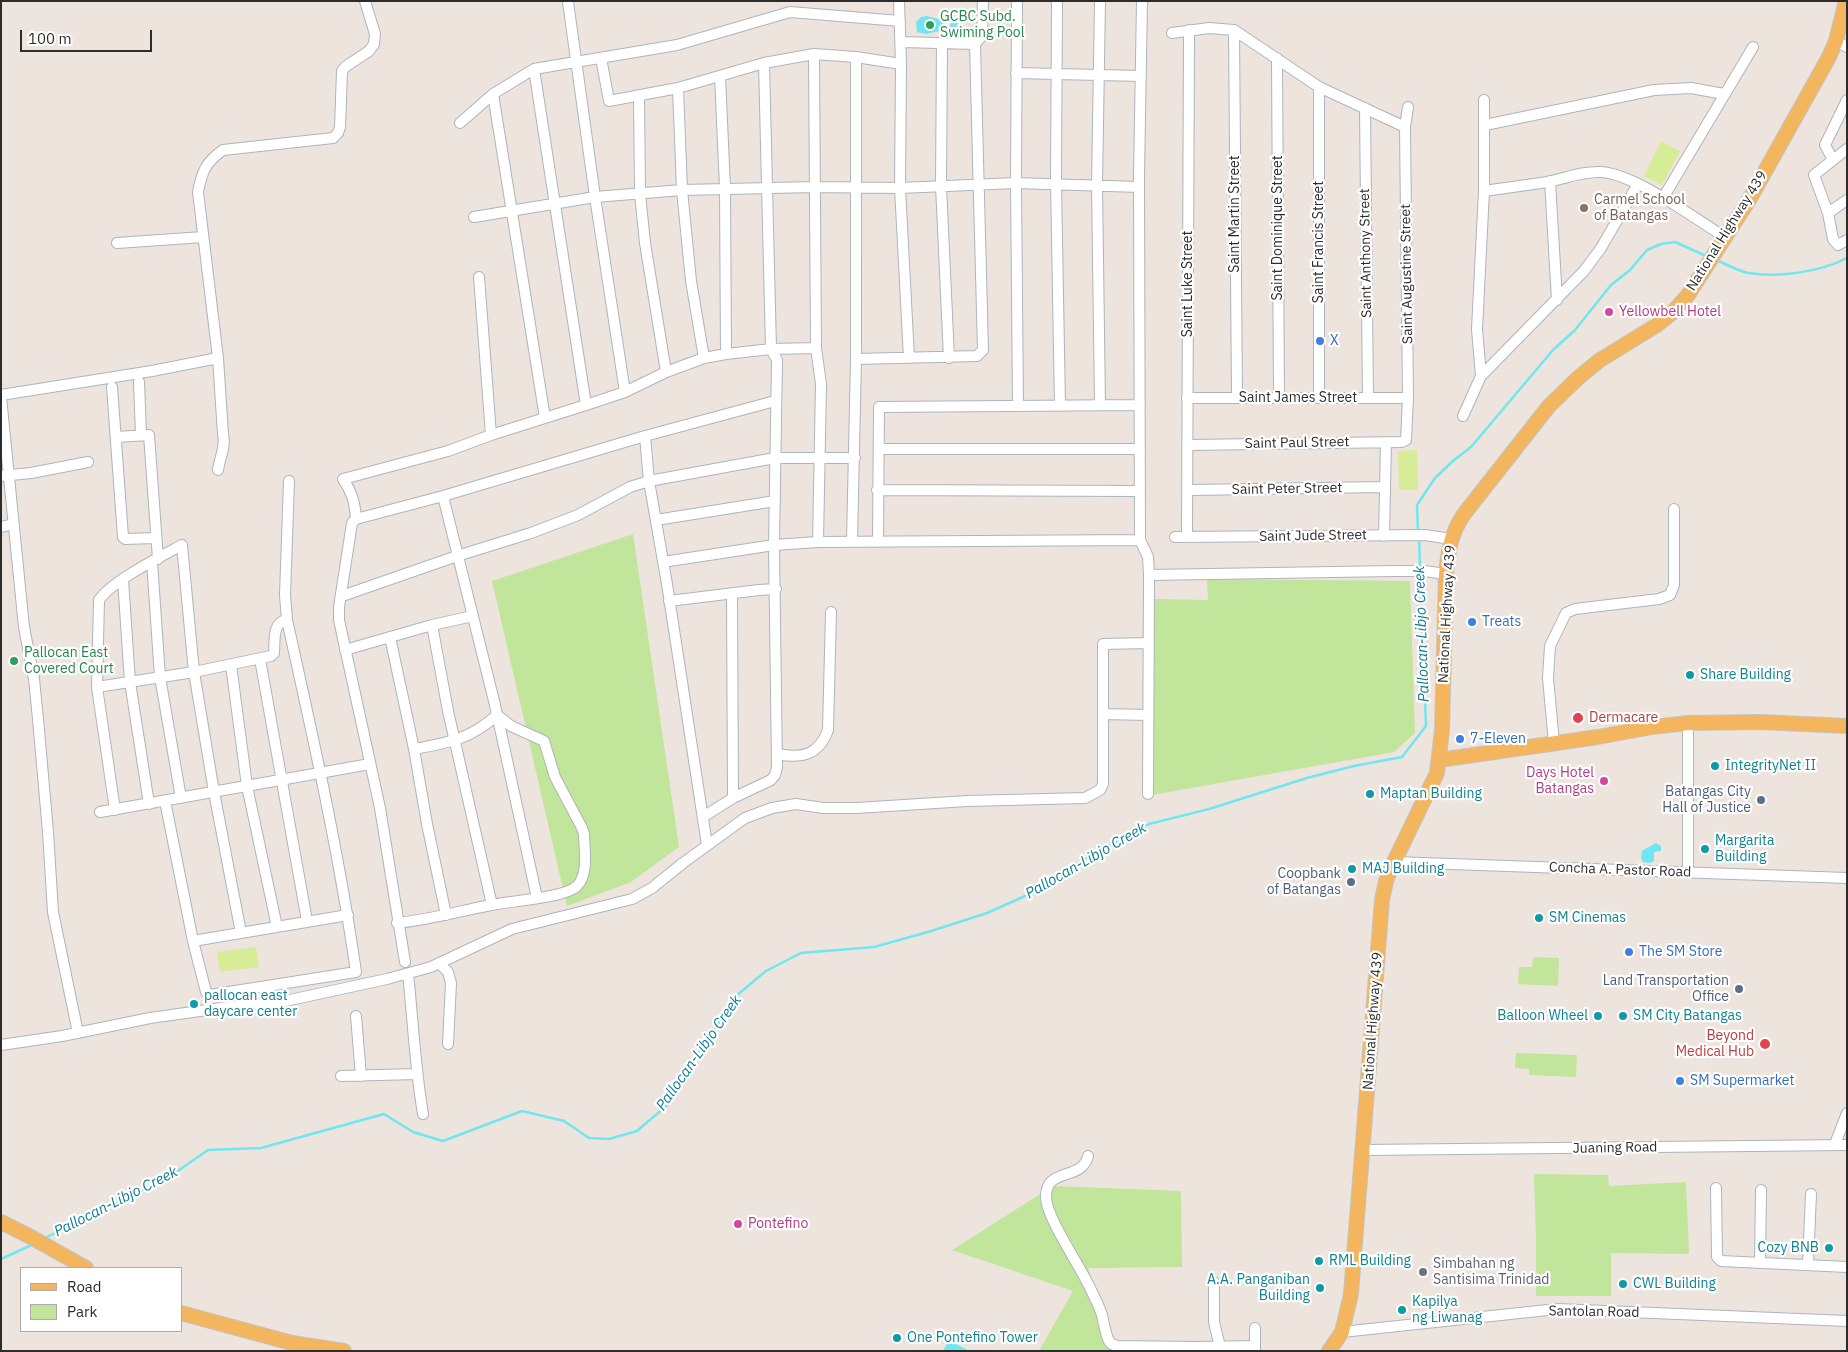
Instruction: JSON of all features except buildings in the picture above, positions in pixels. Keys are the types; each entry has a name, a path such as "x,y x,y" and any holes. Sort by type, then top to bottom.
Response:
{"main road":[{"name":"National Highway 439","path":"1329,1351 1342,1332 1352,1294 1382,910 1386,881 1431,789 1439,760 1442,730 1447,555 1456,525 1549,406 1600,360 1656,325 1673,312 1688,295 1723,242 1841,44 1846,1"},
{"path":"1439,760 1688,723 1761,722 1847,726"},
{"path":"1,1222 84,1267"},
{"path":"182,1313 292,1343 344,1351"}],"street":[{"path":"218,470 225,445 218,358 202,237 198,192 201,176 210,159 224,150 333,138 338,133 340,127 342,71 369,51 374,44 375,34 365,1"},
{"path":"899,1 901,42 900,188 909,358"},
{"path":"856,359 949,358 976,356 983,350 975,44 982,36 983,1"},
{"path":"1017,1 1018,406"},
{"path":"1058,1 1056,184 1060,406"},
{"path":"1100,1 1097,185 1100,405"},
{"path":"1142,1 1139,187 1140,540 1148,557 1149,575 1148,794"},
{"path":"568,2 625,392"},
{"path":"460,123 494,94 534,69 677,45 790,12 900,21"},
{"path":"1172,33 1209,28 1234,30 1319,86 1405,127"},
{"name":"Saint Luke Street","path":"1187,537 1189,490 1187,398 1189,30"},
{"name":"Saint Martin Street","path":"1234,30 1236,398"},
{"path":"901,42 975,44"},
{"path":"942,42 941,186 949,358"},
{"path":"1663,198 1753,47"},
{"path":"601,58 609,101 678,88 764,63 814,54 856,57 901,64"},
{"path":"814,54 816,348 821,384 818,542"},
{"path":"852,541 856,359 856,57"},
{"name":"Saint Dominique Street","path":"1277,58 1279,398"},
{"path":"703,817 733,798 771,780 775,775 777,766 774,545 777,360 771,349 764,63"},
{"path":"534,69 586,405"},
{"path":"1016,73 1141,76"},
{"path":"720,76 725,188 726,354"},
{"name":"Saint Francis Street","path":"1319,86 1319,398"},
{"path":"678,88 682,190 691,281 704,358"},
{"path":"1485,125 1654,90 1691,88 1724,94"},
{"path":"494,94 545,418"},
{"path":"639,96 640,194 645,242 666,372"},
{"path":"1481,376 1477,329 1484,191 1484,100"},
{"path":"1833,160 1825,145 1847,100"},
{"name":"Saint Augustine Street","path":"1406,440 1408,398 1405,127 1408,107"},
{"name":"Saint Anthony Street","path":"1365,108 1368,398"},
{"path":"1847,149 1814,175 1828,213 1833,239 1838,244 1847,240"},
{"path":"1484,191 1550,181 1584,173 1611,173 1638,184 1663,198 1723,242"},
{"path":"1550,181 1557,300"},
{"path":"474,217 595,197 725,188 900,188 1016,183 1139,187"},
{"path":"1464,416 1481,376 1584,271 1601,248 1638,184"},
{"path":"1828,213 1847,200"},
{"path":"116,243 202,237"},
{"path":"479,277 491,435"},
{"path":"356,519 355,504 351,490 343,479 448,451 491,435 625,392 666,372 704,358 771,349 816,348"},
{"path":"78,1033 53,912 36,701 24,627 14,524 5,475 1,396 218,358"},
{"path":"139,382 141,435"},
{"path":"112,387 124,538 156,538"},
{"name":"Saint James Street","path":"1187,398 1408,398"},
{"path":"404,962 380,808 339,620 339,607 352,523 356,519 443,496 645,436 775,401"},
{"path":"878,541 879,407 1140,405"},
{"path":"116,437 149,435 156,538 155,561 160,677 181,798"},
{"path":"645,436 649,481 707,845"},
{"name":"Saint Paul Street","path":"1188,445 1402,442 1406,440"},
{"path":"1384,536 1386,442"},
{"path":"879,449 1140,449"},
{"path":"342,596 457,556 531,534 578,515 630,487 649,481 775,458 855,458"},
{"path":"5,475 31,473 88,462"},
{"path":"165,801 206,992 211,994 356,972 348,915 322,772 287,620 285,595 289,481"},
{"name":"Saint Peter Street","path":"1189,490 1385,487"},
{"path":"878,490 1140,490"},
{"path":"443,496 497,715 537,898"},
{"path":"656,520 775,501"},
{"path":"1554,743 1548,678 1550,646 1566,613 1575,609 1670,595 1674,585 1674,509"},
{"path":"1,527 14,524"},
{"name":"Saint Jude Street","path":"1175,537 1425,536 1451,539"},
{"path":"663,562 774,545 818,542 1140,540"},
{"path":"115,810 97,687 99,600 123,580 182,545 194,672 214,792 241,933"},
{"path":"1149,575 1224,572 1398,571 1424,571 1446,574"},
{"path":"123,580 130,682 149,804"},
{"path":"669,600 776,589"},
{"path":"732,594 733,798"},
{"path":"777,754 786,756 807,755 823,743 828,730 831,612"},
{"path":"345,650 432,625 473,616"},
{"path":"97,687 194,672 260,659 274,654 277,625 287,620"},
{"path":"432,625 455,741 492,905"},
{"path":"390,637 446,915"},
{"path":"1,1045 78,1033 150,1018 276,1002 408,974 439,963 512,929 632,899 652,888 745,818 772,808 796,804 823,808 857,808 949,802 1085,798 1100,790 1102,784 1103,644 1148,643"},
{"path":"260,659 307,921"},
{"path":"231,665 247,786 277,926"},
{"path":"1102,714 1148,715"},
{"path":"414,749 455,741 472,735 497,715"},
{"path":"397,923 562,893 577,886 583,876 584,834 555,777 544,741 511,726 497,715"},
{"path":"1688,723 1688,872"},
{"path":"100,812 370,764"},
{"name":"Concha A. Pastor Road","path":"1394,862 1847,878"},
{"path":"194,941 348,915"},
{"path":"439,963 448,972 451,983 451,1016 448,1044"},
{"path":"408,974 414,1030 416,1074 423,1114"},
{"path":"356,1016 360,1076"},
{"path":"340,1076 416,1074"},
{"path":"1835,1144 1847,1113"},
{"name":"Juaning Road","path":"1363,1150 1847,1145"},
{"path":"1088,1156 1086,1164 1080,1169 1055,1177 1048,1186 1046,1197 1048,1209 1054,1222 1101,1312 1109,1341 1118,1346 1254,1348 1255,1328"},
{"path":"1716,1188 1717,1258 1721,1260 1847,1267"},
{"path":"1760,1262 1761,1190"},
{"path":"1808,1264 1811,1194"},
{"path":"1214,1282 1214,1322 1220,1347"},
{"name":"Santolan Road","path":"1342,1332 1557,1310 1847,1321"}],"green space":[{"path":"1661,141 1680,151 1662,185 1644,176"},
{"path":"1417,450 1418,490 1399,490 1398,451"},
{"path":"633,534 679,847 631,882 567,906 492,581"},
{"path":"1207,579 1410,581 1415,733 1394,752 1152,795 1153,599 1208,600"},
{"path":"256,947 259,967 220,972 217,952"},
{"path":"1533,957 1559,958 1558,986 1518,984 1519,967 1532,967"},
{"path":"1516,1053 1577,1055 1576,1077 1529,1075 1529,1069 1515,1068"},
{"path":"1534,1174 1608,1175 1609,1186 1686,1182 1689,1254 1611,1253 1611,1296 1536,1296"},
{"path":"1053,1186 1181,1191 1182,1267 1088,1268 1115,1351 1039,1351 1073,1291 952,1250"}],"water":[{"name":"GCBC Subd. Swiming Pool","path":"927,16 942,20 943,24 940,31 926,34 917,32 916,22 921,17"},
{"path":"953,19 958,21 955,34 947,35 947,32"},
{"path":"1656,843 1661,846 1661,851 1654,852 1654,861 1650,863 1643,862 1641,858 1642,851"},
{"path":"949,1340 969,1351 943,1351"}],"waterway":[{"name":"Pallocan-Libjo Creek","path":"1418,531 1417,505 1435,478 1471,447 1553,350 1575,330 1611,285 1630,270 1647,250 1661,244 1675,242 1706,256"},
{"name":"Pallocan-Libjo Creek","path":"1716,260 1744,272 1772,275 1799,273 1824,267 1847,258"},
{"name":"Pallocan-Libjo Creek","path":"1419,537 1420,569"},
{"name":"Pallocan-Libjo Creek","path":"43,1239 169,1177 208,1150 261,1148 384,1114 413,1132 443,1141 522,1111 564,1121 589,1138 609,1139 637,1131 665,1107 736,996 766,971 801,953 874,947 987,913 1043,888 1072,866 1149,824 1209,809 1307,778 1354,766 1402,757 1426,726 1420,574"},
{"name":"Pallocan-Libjo Creek","path":"1,1259 34,1244"}],"place":[{"name":"GCBC Subd. Swiming Pool","path":"930,25"},
{"name":"Carmel School of Batangas","path":"1584,208"},
{"name":"Yellowbell Hotel","path":"1609,312"},
{"name":"X","path":"1320,341"},
{"name":"Treats","path":"1472,622"},
{"name":"Pallocan East Covered Court","path":"14,661"},
{"name":"Share Building","path":"1690,675"},
{"name":"Dermacare","path":"1578,718"},
{"name":"7-Eleven","path":"1460,739"},
{"name":"IntegrityNet II","path":"1715,766"},
{"name":"Days Hotel Batangas","path":"1604,781"},
{"name":"Maptan Building","path":"1370,794"},
{"name":"Batangas City Hall of Justice","path":"1761,800"},
{"name":"Margarita Building","path":"1705,849"},
{"name":"MAJ Building","path":"1352,869"},
{"name":"Coopbank of Batangas","path":"1351,882"},
{"name":"SM Cinemas","path":"1539,918"},
{"name":"The SM Store","path":"1629,952"},
{"name":"Land Transportation Office","path":"1739,989"},
{"name":"pallocan east daycare center","path":"194,1004"},
{"name":"Balloon Wheel","path":"1598,1016"},
{"name":"SM City Batangas","path":"1623,1016"},
{"name":"Beyond Medical Hub","path":"1765,1044"},
{"name":"SM Supermarket","path":"1680,1081"},
{"name":"Pontefino","path":"738,1224"},
{"name":"Cozy BNB","path":"1829,1248"},
{"name":"RML Building","path":"1319,1261"},
{"name":"Simbahan ng Santisima Trinidad","path":"1423,1272"},
{"name":"CWL Building","path":"1623,1284"},
{"name":"A.A. Panganiban Building","path":"1320,1288"},
{"name":"Kapilya ng Liwanag","path":"1402,1310"},
{"name":"One Pontefino Tower","path":"897,1338"}]}
